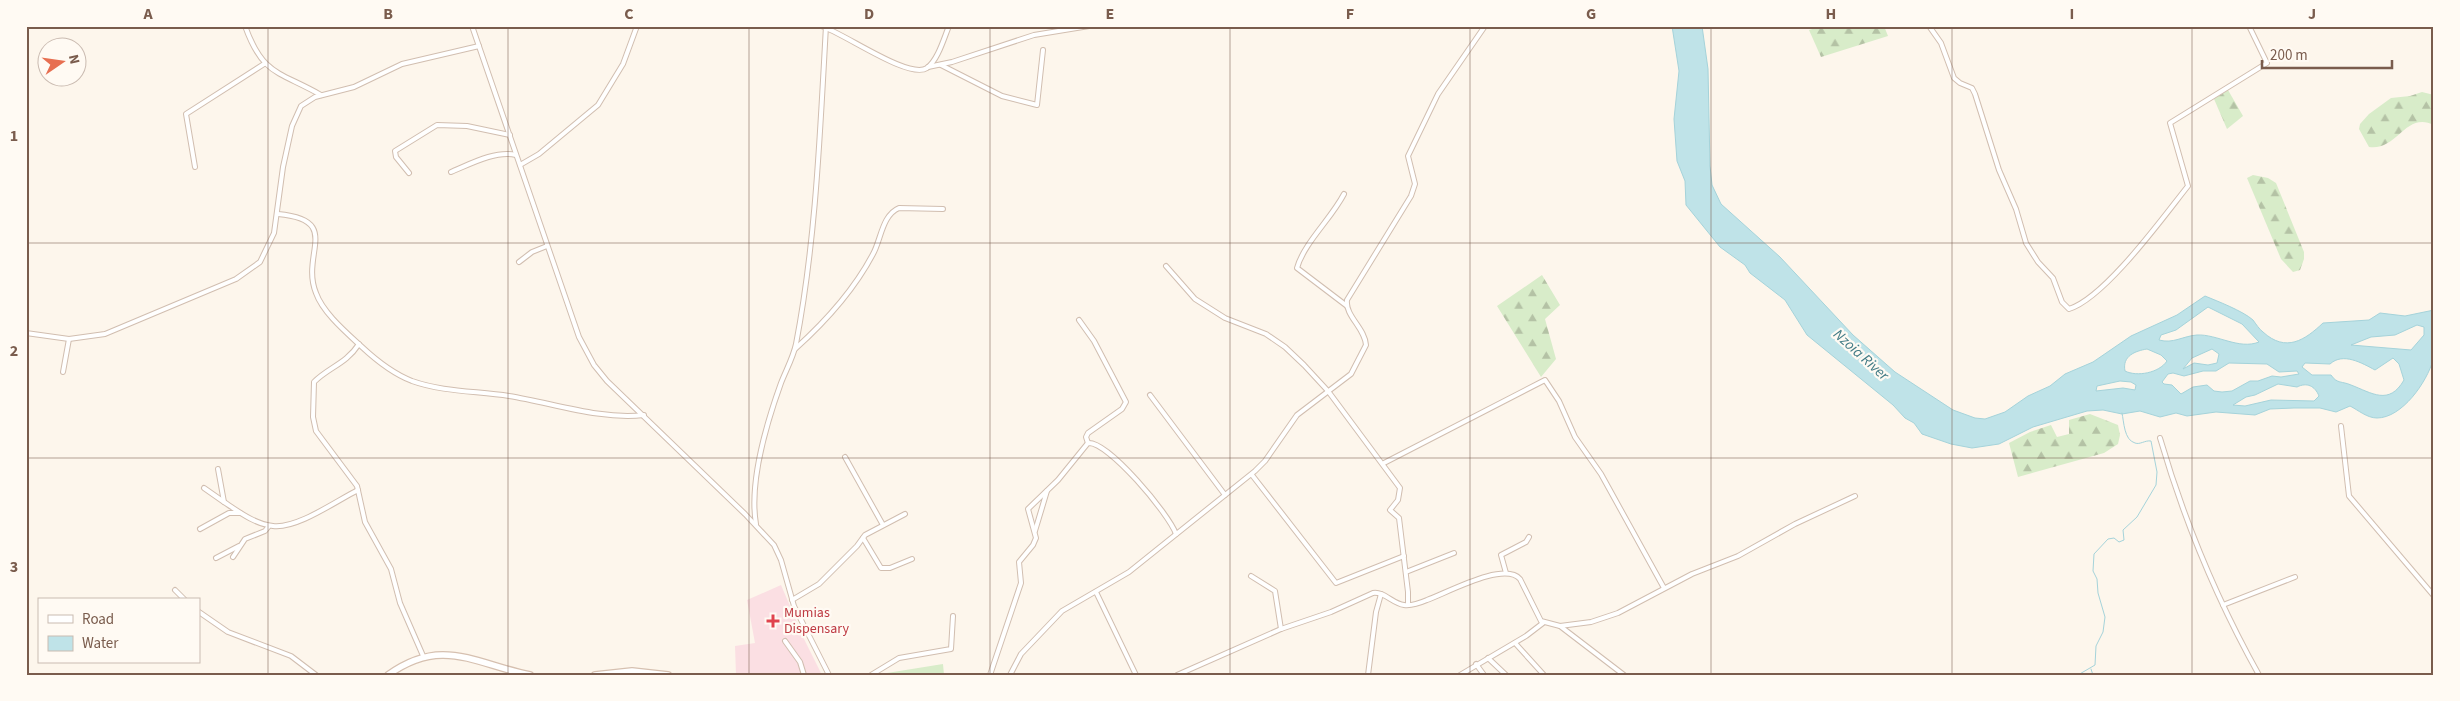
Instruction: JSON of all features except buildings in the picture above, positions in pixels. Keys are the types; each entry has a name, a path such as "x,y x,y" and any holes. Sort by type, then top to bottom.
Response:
{"street":[{"path":"245,26 255,52 264,64 274,71 321,94"},
{"path":"472,26 547,246 579,337 588,356 607,381 756,524 778,552 792,600 806,633 829,675"},
{"path":"520,165 539,154 598,104 623,64 637,26"},
{"path":"821,26 905,68 919,70 941,65 1034,35 1088,26"},
{"path":"928,67 949,26"},
{"path":"1347,306 1348,296 1400,216 1414,190 1415,181 1408,156 1411,147 1438,94 1485,26"},
{"path":"1929,26 1941,43 1956,80 1973,90 1999,170 2015,207 2026,243 2038,262 2053,278 2062,302 2069,309 2081,302 2125,264 2188,186 2181,167 2170,123 2267,63 2249,26"},
{"path":"756,524 753,495 770,420 781,384 795,349 806,274 821,131 826,27"},
{"path":"26,333 69,339 92,337 119,329 244,275 260,262 267,250 278,214 280,182 295,116 307,101 321,94 354,87 402,64 479,46"},
{"path":"941,65 1002,96 1037,105 1043,50"},
{"path":"195,167 186,114 264,64"},
{"path":"409,173 396,157 395,151 437,125 467,126 510,135"},
{"path":"451,172 477,160 509,153 516,154"},
{"path":"1010,675 1021,654 1053,619 1069,606 1129,572 1252,474 1265,461 1296,415 1351,374 1366,350 1364,335 1347,306 1296,268 1344,194"},
{"path":"795,349 816,330 842,300 872,256 885,223 892,211 898,208 944,209"},
{"path":"278,214 303,218 310,224 315,233 312,276 315,291 325,308 359,344 392,370 425,385 598,412 644,415"},
{"path":"519,262 532,252 547,246"},
{"path":"1166,266 1195,299 1225,318 1266,334 1285,347 1328,391 1384,464 1400,488 1398,500 1390,510 1399,518 1408,605"},
{"path":"1035,531 1028,509 1047,491 1088,443 1087,435 1122,409 1126,402 1094,341 1079,320"},
{"path":"63,372 69,339"},
{"path":"359,344 339,366 315,380 312,398 313,417 316,431 336,460 349,474 358,490 365,522 391,569 400,603 424,658"},
{"path":"1384,464 1545,380 1559,401 1575,437 1601,474 1664,588"},
{"path":"1150,395 1225,496"},
{"path":"2341,426 2349,496 2434,596"},
{"path":"2160,438 2180,505 2223,605 2259,675"},
{"path":"1088,443 1100,447 1130,474 1167,515 1176,534"},
{"path":"845,457 883,525"},
{"path":"218,470 224,502"},
{"path":"1252,474 1274,506 1336,583 1404,556"},
{"path":"204,488 240,513 269,526 282,526 297,522 358,490"},
{"path":"990,675 1021,583 1019,562 1033,545 1035,531 1047,491"},
{"path":"1177,675 1281,629 1331,612 1370,594 1381,594 1398,604 1408,605 1429,600 1480,579 1506,573 1515,574 1520,579 1529,594 1538,618 1543,623 1560,626 1591,622 1609,617 1692,574 1738,556 1787,528 1855,496"},
{"path":"200,529 229,513 240,513"},
{"path":"792,600 819,584 863,538 905,514"},
{"path":"216,558 245,540 265,531 269,526"},
{"path":"1506,573 1501,555 1526,542 1529,537"},
{"path":"863,538 881,568 890,568 912,559"},
{"path":"233,557 238,546"},
{"path":"1406,572 1454,553"},
{"path":"1251,576 1275,591 1281,629"},
{"path":"2223,605 2295,577"},
{"path":"175,590 183,598"},
{"path":"1096,592 1136,675"},
{"path":"1368,675 1376,612 1381,594"},
{"path":"200,613 228,632 291,656 316,675"},
{"path":"871,675 899,658 951,649 953,616"},
{"path":"1460,675 1514,643 1543,623"},
{"path":"1560,626 1624,675"},
{"path":"785,641 800,662 804,675"},
{"path":"1514,643 1544,675"},
{"path":"388,675 403,665 441,655 464,656 530,675"},
{"path":"1488,658 1506,675"},
{"path":"1476,664 1484,675"},
{"path":"596,675 632,672 668,675"}],"shaded area":[{"name":"Mumias Dispensary","path":"781,585 822,675 736,675 735,646 755,643 747,600"}],"green space":[{"path":"1822,26 1884,26 1888,36 1821,57 1809,30"},
{"path":"2228,90 2243,116 2227,129 2214,99"},
{"path":"2422,92 2434,95 2434,125 2424,122 2416,123 2387,143 2379,147 2369,147 2359,129 2360,124 2369,114 2391,98 2410,96"},
{"path":"2253,175 2268,178 2276,183 2304,252 2304,259 2300,270 2293,272 2281,259 2247,178"},
{"path":"1542,275 1560,305 1545,319 1556,359 1541,377 1497,306"},
{"path":"2090,414 2118,425 2120,435 2118,444 2104,453 2018,477 2009,443 2030,432 2051,425 2057,437 2069,434 2069,420"},
{"path":"943,664 944,675 886,675 887,673"}],"water":[{"name":"Nzoia River","path":"1672,26 1702,26 1708,69 1712,185 1721,204 1780,257 1853,335 1895,372 1953,410 1975,418 1985,419 2005,412 2028,396 2050,386 2065,374 2093,362 2131,336 2177,315 2205,296 2243,313 2271,338 2287,343 2302,339 2323,323 2369,320 2380,313 2405,316 2434,310 2435,349 2430,369 2419,388 2404,405 2395,412 2377,418 2366,415 2350,406 2336,412 2320,408 2294,408 2270,409 2255,415 2216,412 2187,416 2176,413 2160,417 2140,411 2122,414 2103,410 2087,411 2033,427 1999,444 1972,448 1951,444 1922,434 1914,423 1905,418 1893,405 1807,335 1785,300 1750,273 1745,265 1720,247 1686,205 1685,181 1677,161 1674,119 1679,71","holes":["2208,307 2242,324 2259,342 2251,344 2236,343 2205,335 2164,341 2159,340 2161,335 2176,330","2417,325 2424,327 2424,335 2411,350 2351,345 2371,337 2395,335","2147,349 2161,355 2167,361 2159,368 2148,373 2136,374 2125,371 2127,358 2138,351","2212,349 2219,354 2217,363 2208,365 2194,363 2183,369 2192,358","2393,358 2399,364 2404,380 2392,393 2380,395 2338,381 2331,375 2312,375 2302,367 2305,363 2330,364 2341,359 2358,362 2375,370","2229,363 2267,364 2279,372 2297,371 2299,374 2281,377 2272,376 2258,381 2250,381 2232,391 2222,392 2214,391 2207,385 2193,387 2181,394 2172,385 2162,382 2168,374 2173,373 2184,376 2203,371 2216,371","2120,381 2131,382 2136,385 2135,390 2123,388 2096,391 2097,386","2278,384 2297,387 2307,385 2315,390 2319,396 2314,401 2271,400 2245,406 2233,405 2246,397 2255,395"]}],"waterway":[{"path":"2078,675 2095,665 2096,646 2103,632 2105,617 2098,593 2097,579 2093,571 2094,554 2108,539 2114,538 2119,542 2124,540 2123,530 2137,517 2156,485 2157,472 2151,441 2141,443 2131,441 2125,430 2122,413"},
{"path":"2091,669 2093,675"}],"place":[{"name":"Mumias Dispensary","path":"773,621"}]}
